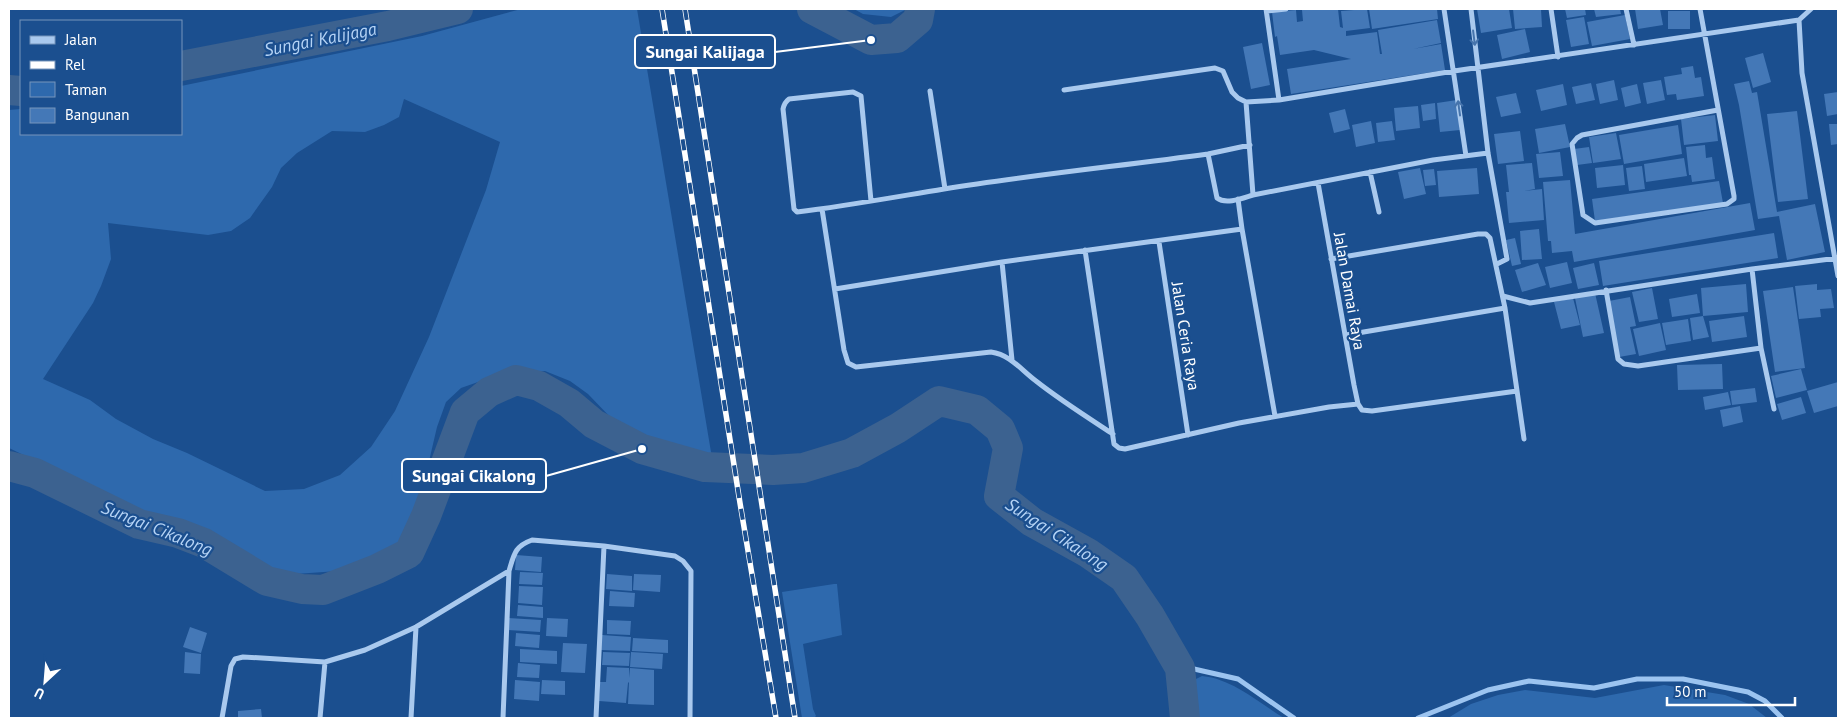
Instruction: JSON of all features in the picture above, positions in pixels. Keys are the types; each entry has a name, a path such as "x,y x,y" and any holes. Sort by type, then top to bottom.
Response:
{"street":[{"path":"1279,100 1266,10 1286,9"},
{"path":"1444,9 1466,156"},
{"path":"1471,9 1488,153 1507,259 1497,264"},
{"path":"1551,9 1558,57"},
{"path":"1626,9 1634,45"},
{"path":"1700,9 1734,196 1731,202 1594,223 1583,215 1572,144 1576,138 1582,135 1718,110"},
{"path":"1064,90 1216,68 1222,71 1234,94 1246,102 1279,100 1454,71 1799,20 1811,9"},
{"path":"1799,20 1802,73 1837,258 1838,276"},
{"path":"930,91 945,189"},
{"path":"871,201 861,96 854,92 789,99 784,104 783,109 794,208 797,212 822,209 945,189 1208,154 1250,145"},
{"path":"1246,102 1253,195"},
{"path":"1208,154 1217,198 1222,201 1433,160 1488,153"},
{"path":"1370,172 1379,212"},
{"name":"Jalan Damai Raya","path":"1318,183 1358,404"},
{"path":"1238,199 1275,416"},
{"path":"822,209 846,361 856,366 991,352 998,353 1012,360 1036,381 1113,434"},
{"path":"835,289 1002,262 1242,229"},
{"path":"1331,259 1483,234 1488,236 1492,240 1503,296 1524,439"},
{"name":"Jalan Ceria Raya","path":"1158,242 1188,435"},
{"path":"1085,250 1114,444 1119,448 1125,449 1275,416 1358,404 1365,411 1372,411 1517,392"},
{"path":"1503,296 1516,301 1530,303 1752,268 1837,258"},
{"path":"1002,262 1012,360"},
{"path":"1752,268 1761,348 1774,409"},
{"path":"1606,290 1618,359 1624,364 1638,366 1761,348"},
{"path":"1346,335 1505,308"},
{"path":"503,718 509,571 515,551 523,543 532,540 604,546 675,556 684,561 691,571 690,718"},
{"path":"596,718 604,546"},
{"path":"222,718 231,666 235,658 325,662 364,650 416,626 509,571"},
{"path":"411,718 416,626"},
{"path":"320,718 325,662"}],"green space":[{"path":"521,9 637,9 713,464 692,460 662,448 613,420 588,394 570,381 545,371 495,376 461,388 446,402 437,427 422,491 417,528 401,542 371,562 338,571 281,575 196,529 145,518 9,448 9,110 20,109 20,135 182,135 182,86 422,36","holes":["404,99 500,142 486,190 429,337 395,411 371,447 340,475 304,489 265,491 187,453 153,439 116,419 90,400 43,379 93,303 101,286 111,259 108,223 208,235 231,231 250,218 272,187 281,168 297,153 332,131 365,132 384,125 399,117"]},
{"path":"854,9 907,9 891,17 863,14"},
{"path":"837,584 842,635 803,644 813,709 816,716 814,718 802,718 782,592"},
{"path":"1202,676 1224,682 1245,692 1284,718 1192,718 1190,682"},
{"path":"1664,685 1725,695 1749,704 1767,718 1448,718 1471,704 1498,695 1525,690 1595,698"}],"building":[{"path":"1338,9 1340,27 1343,28 1341,11 1367,9 1370,28 1346,31 1346,36 1377,32 1380,54 1382,54 1378,30 1437,20 1441,43 1413,49 1441,44 1445,70 1291,94 1287,69 1351,59 1314,50 1280,55 1277,36 1275,37 1272,12 1296,10 1297,22 1303,21 1302,10"},
{"path":"1369,9 1437,9 1438,19 1372,29"},
{"path":"1477,9 1509,9 1512,28 1481,33"},
{"path":"1513,9 1541,9 1542,27 1515,29"},
{"path":"1565,9 1585,9 1586,15 1567,18"},
{"path":"1594,9 1620,9 1621,14 1596,17"},
{"path":"1635,9 1660,9 1663,25 1638,29"},
{"path":"1668,11 1690,11 1690,29 1668,29"},
{"path":"1625,15 1630,39 1592,46 1587,22"},
{"path":"1584,17 1589,44 1571,47 1566,20"},
{"path":"1525,29 1530,52 1502,59 1497,35"},
{"path":"1262,43 1270,85 1251,89 1243,47"},
{"path":"1763,53 1771,82 1753,88 1745,58"},
{"path":"1693,66 1695,78 1701,77 1704,96 1677,100 1676,94 1667,95 1664,77 1682,74 1681,68"},
{"path":"1614,80 1618,100 1600,104 1596,84"},
{"path":"1661,80 1665,100 1647,104 1643,83"},
{"path":"1749,81 1752,93 1757,92 1777,212 1815,204 1825,252 1787,260 1779,216 1758,219 1734,84"},
{"path":"1591,83 1595,100 1576,104 1572,87"},
{"path":"1563,84 1567,105 1541,111 1536,90"},
{"path":"1637,84 1641,103 1625,107 1621,88"},
{"path":"1838,92 1838,114 1827,116 1824,94"},
{"path":"1516,93 1521,113 1501,117 1496,97"},
{"path":"1457,100 1460,130 1440,132 1437,103"},
{"path":"1435,103 1436,119 1423,121 1421,105"},
{"path":"1418,106 1420,128 1396,131 1394,108"},
{"path":"1345,109 1350,129 1334,133 1329,113"},
{"path":"1797,111 1808,199 1778,202 1767,114"},
{"path":"1715,115 1718,141 1684,145 1681,119"},
{"path":"1371,121 1375,143 1356,147 1352,125"},
{"path":"1392,121 1395,140 1378,142 1376,123"},
{"path":"1565,124 1570,147 1539,153 1535,129"},
{"path":"1829,124 1838,124 1838,144 1831,145"},
{"path":"1678,125 1682,154 1624,164 1619,135"},
{"path":"1520,131 1524,161 1498,164 1494,134"},
{"path":"1616,133 1621,159 1593,163 1589,137"},
{"path":"1705,145 1706,158 1712,157 1715,179 1692,182 1691,175 1689,175 1686,147"},
{"path":"1589,147 1592,163 1577,165 1574,149"},
{"path":"1560,152 1563,176 1539,178 1536,154"},
{"path":"1684,158 1687,176 1646,182 1644,164"},
{"path":"1532,163 1535,189 1524,191 1542,189 1544,220 1509,223 1506,192 1509,192 1506,165"},
{"path":"1623,165 1625,185 1597,188 1595,168"},
{"path":"1642,166 1645,189 1629,191 1626,168"},
{"path":"1420,168 1426,194 1404,199 1398,172"},
{"path":"1477,168 1479,194 1439,197 1437,171"},
{"path":"1434,169 1436,185 1425,186 1423,170"},
{"path":"1570,180 1575,234 1750,203 1755,230 1574,262 1572,251 1552,253 1551,241 1548,241 1543,182"},
{"path":"1719,181 1723,203 1595,221 1592,199"},
{"path":"1539,229 1542,259 1522,260 1520,231"},
{"path":"1774,233 1778,258 1603,286 1599,261"},
{"path":"1515,238 1521,264 1512,266 1506,240"},
{"path":"1567,262 1572,283 1550,288 1545,267"},
{"path":"1538,263 1546,285 1522,292 1515,270"},
{"path":"1594,263 1599,285 1578,289 1573,268"},
{"path":"1746,284 1748,312 1703,316 1701,288"},
{"path":"1817,284 1817,290 1831,289 1834,308 1820,309 1821,317 1799,319 1795,286"},
{"path":"1793,287 1805,368 1775,372 1763,291"},
{"path":"1652,288 1658,319 1639,322 1632,292"},
{"path":"1595,293 1604,333 1583,337 1575,298"},
{"path":"1697,294 1700,313 1672,317 1669,299"},
{"path":"1630,297 1636,326 1630,327 1636,354 1619,357 1609,301"},
{"path":"1573,298 1580,325 1561,329 1554,302"},
{"path":"1703,316 1709,337 1693,340 1690,318"},
{"path":"1744,316 1747,337 1712,342 1709,321"},
{"path":"1688,319 1691,341 1666,345 1662,323"},
{"path":"1660,323 1666,350 1639,356 1633,329"},
{"path":"1722,364 1723,389 1678,390 1677,365"},
{"path":"1801,369 1807,390 1776,398 1771,376"},
{"path":"1838,382 1838,406 1814,413 1807,391"},
{"path":"1755,388 1757,402 1732,405 1730,391"},
{"path":"1728,392 1731,405 1705,410 1703,397"},
{"path":"1801,397 1806,413 1782,420 1777,404"},
{"path":"1740,406 1743,422 1723,427 1720,410"},
{"path":"516,555 542,557 541,572 515,570"},
{"path":"520,572 543,573 542,585 519,584"},
{"path":"607,574 632,576 632,591 606,589"},
{"path":"634,574 661,575 660,592 633,590"},
{"path":"519,586 543,587 542,605 518,603"},
{"path":"610,591 635,593 634,607 609,606"},
{"path":"518,605 543,607 543,618 517,616"},
{"path":"508,618 541,620 540,632 507,630"},
{"path":"547,618 568,619 567,637 546,636"},
{"path":"607,620 631,621 630,635 607,634"},
{"path":"190,627 207,633 201,653 183,647"},
{"path":"516,633 540,635 539,648 515,646"},
{"path":"602,635 631,637 630,651 601,650"},
{"path":"633,638 668,640 668,653 632,651"},
{"path":"563,643 587,644 585,673 561,672"},
{"path":"520,649 557,651 557,664 520,662"},
{"path":"185,652 201,654 200,674 184,673"},
{"path":"603,652 630,653 629,666 602,665"},
{"path":"631,652 663,654 662,669 630,667"},
{"path":"518,663 540,665 539,678 517,677"},
{"path":"607,667 629,668 629,678 630,668 654,670 654,705 628,704 629,682 626,703 599,701 600,682 606,682"},
{"path":"515,680 540,682 539,701 514,699"},
{"path":"542,680 565,681 565,695 541,694"},
{"path":"261,709 262,718 238,718 238,711"}],"waterway":[{"name":"Sungai Kalijaga","path":"182,66 388,26 458,9"},
{"name":"Sungai Kalijaga","path":"812,9 871,40 897,38 918,20 920,9"},
{"name":"Sungai Kalijaga","path":"9,90 20,91"},
{"name":"Sungai Cikalong","path":"9,466 35,473 139,524 178,533 204,543 267,581 302,589 323,590 377,569 409,553 426,516 465,412 489,392 516,380 539,386 569,403 594,424 642,449 705,467 773,470 803,468 852,453 898,428 939,401 977,410 1000,429 1008,448 999,496 1032,522 1088,553 1124,578 1150,616 1180,668 1185,718"},
{"path":"1180,668 1194,669 1238,679 1294,718"},
{"path":"1418,718 1488,690 1529,681 1594,688 1637,679 1683,679 1748,692 1765,701 1782,718"}],"railway":[{"path":"662,9 776,718"},
{"path":"685,9 795,718"}],"place":[{"name":"Sungai Kalijaga","path":"871,40"},
{"name":"Sungai Cikalong","path":"642,449"}]}
